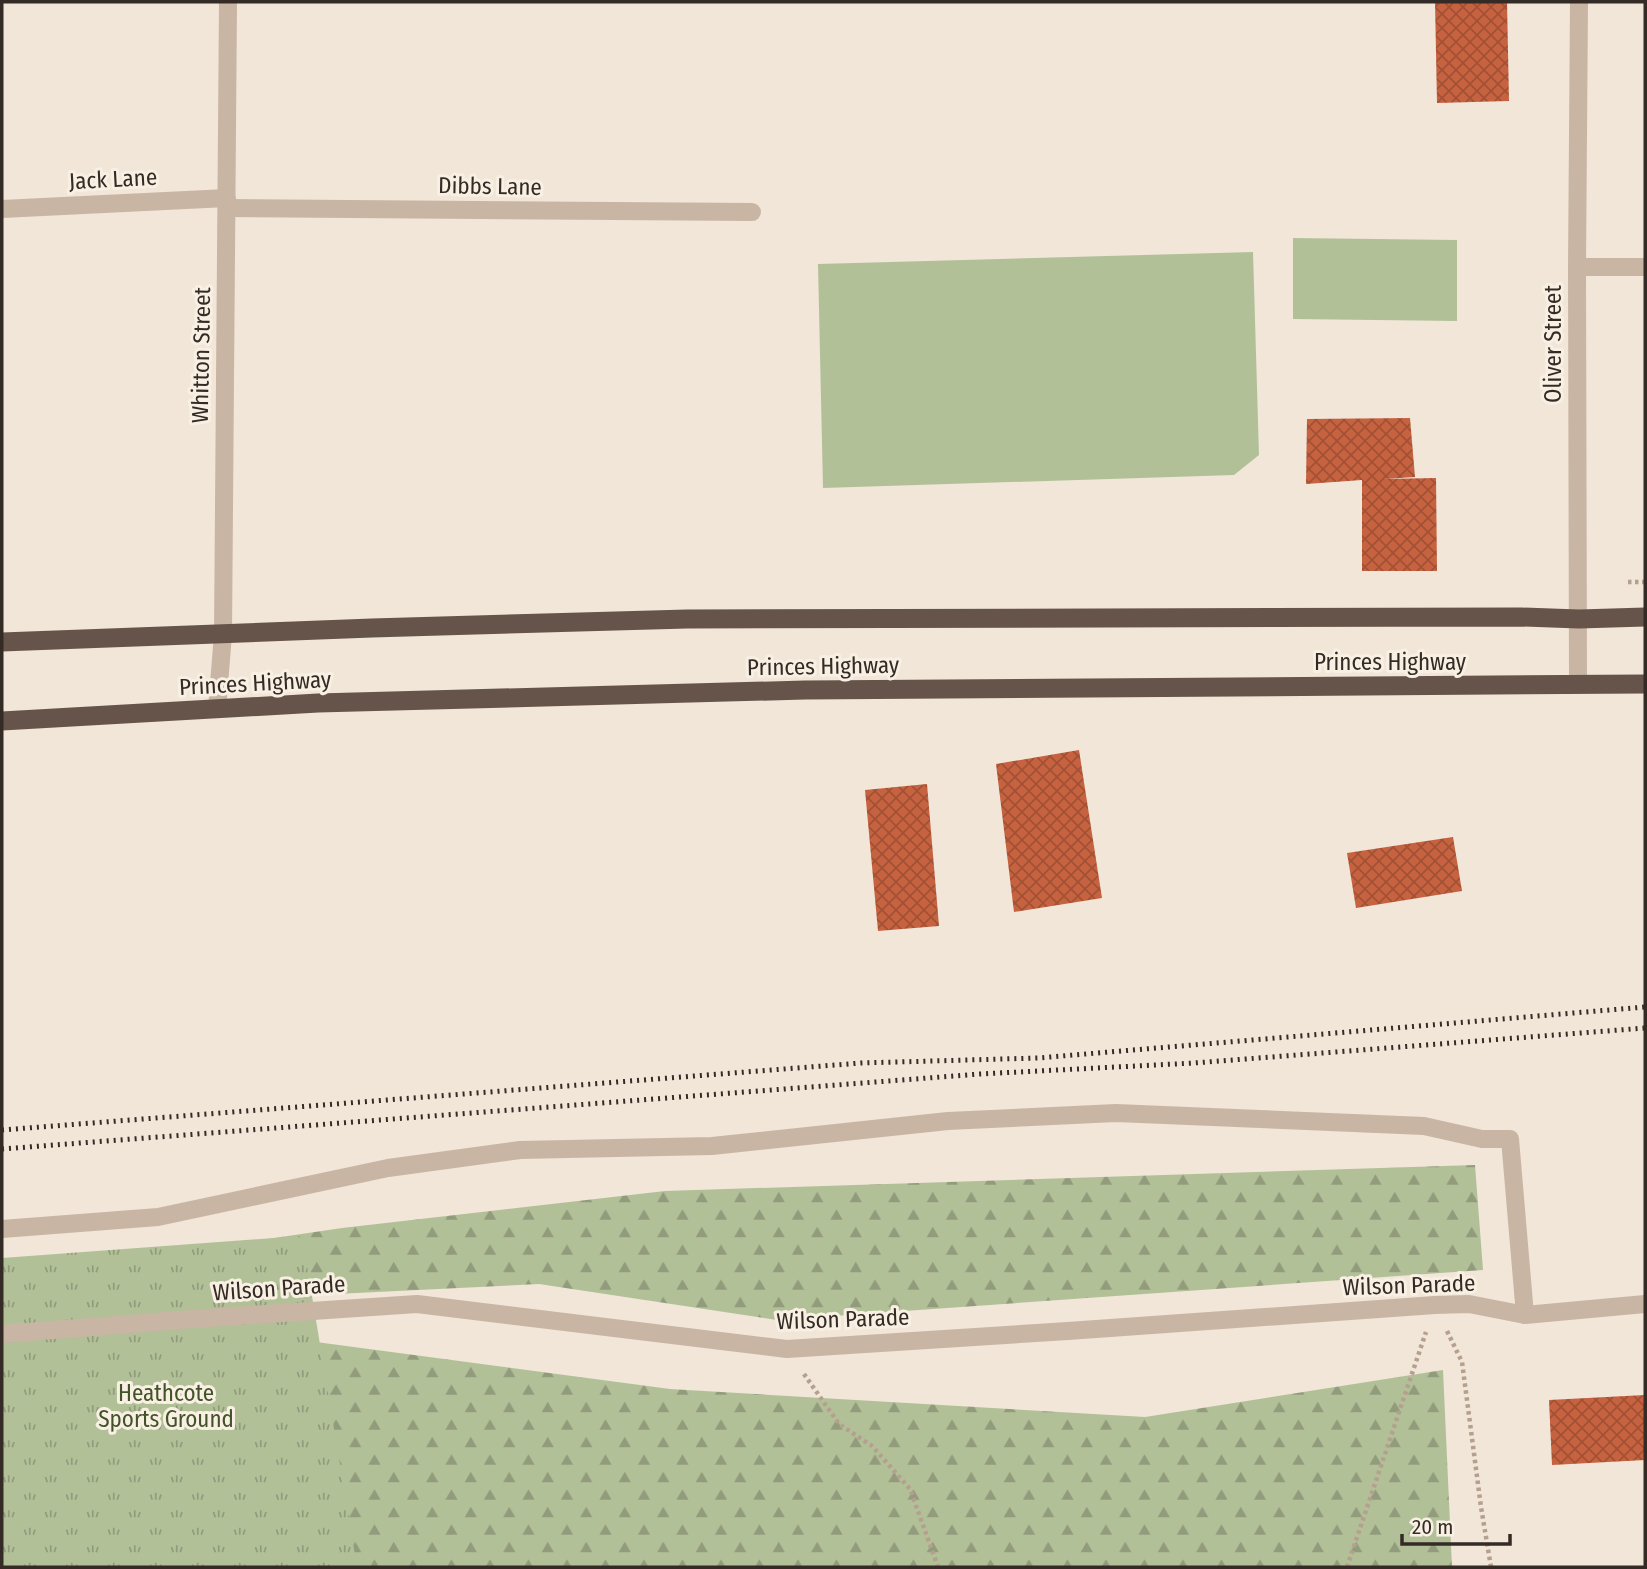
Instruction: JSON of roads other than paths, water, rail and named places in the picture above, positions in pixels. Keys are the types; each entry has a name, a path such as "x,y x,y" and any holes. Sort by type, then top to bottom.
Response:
{"highway":[{"name":"Princes Highway","path":"2,642 687,619 1645,617"},
{"name":"Princes Highway","path":"2,721 318,704 805,690 1645,684"}],"street":[{"name":"Whitton Street","path":"217,709 223,634 228,2"},
{"name":"Oliver Street","path":"1578,685 1579,2"},
{"name":"Jack Lane","path":"2,209 227,203"},
{"name":"Dibbs Lane","path":"227,203 752,212"},
{"path":"1577,267 1645,267"},
{"path":"2,1229 158,1217 388,1168 520,1150 712,1146 948,1121 1116,1113 1424,1126 1482,1139 1510,1139 1525,1315"},
{"name":"Wilson Parade","path":"2,1334 192,1318 416,1304 787,1349 1435,1305 1469,1304 1525,1315 1645,1304"}],"railway":[{"path":"2,1130 861,1063 1038,1058 1645,1007"},
{"path":"2,1149 980,1074 1194,1063 1645,1028"}],"park label":[{"name":"Heathcote Sports Ground","path":"166,1406"}]}
